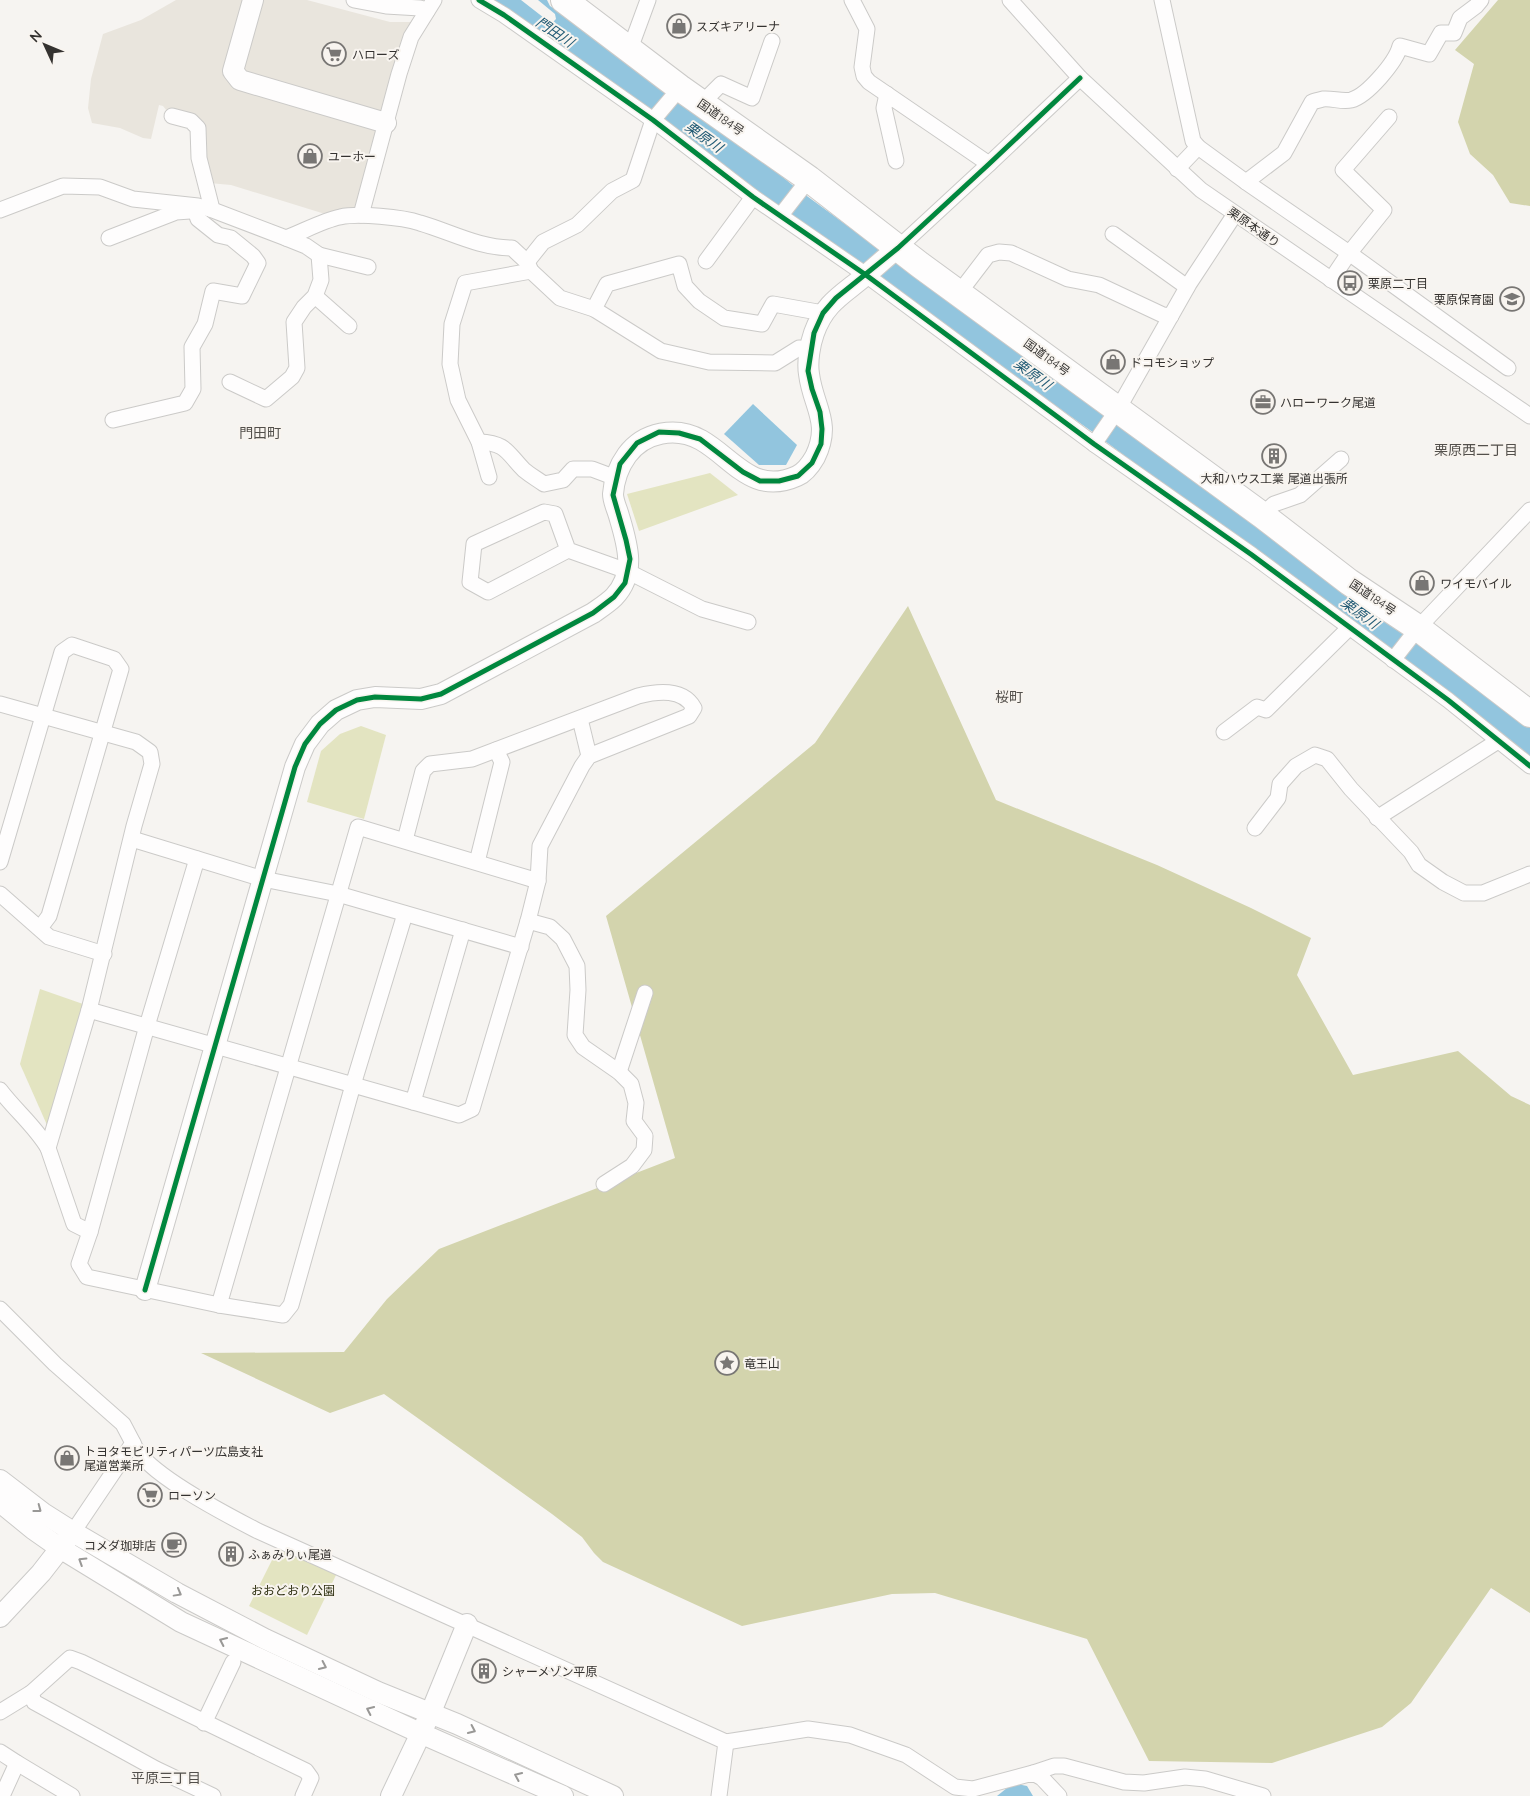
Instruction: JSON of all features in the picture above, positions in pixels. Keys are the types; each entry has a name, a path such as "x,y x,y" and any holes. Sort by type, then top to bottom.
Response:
{"highway":[{"name":"国道184号","path":"564,0 630,49 677,91 702,103 893,251 960,293 1115,413 1262,515 1414,632 1530,714"}],"street":[{"path":"253,0 233,71 240,80 386,123"},
{"path":"354,0 386,6 420,8 430,6"},
{"path":"479,0 655,118 753,197 783,212 869,273 1349,628 1394,658 1530,766"},
{"path":"630,49 648,0"},
{"path":"852,0 867,29 862,67 864,76 869,82 989,164"},
{"name":"栗原本通り","path":"1010,0 1080,78 1201,190 1530,416"},
{"path":"1162,0 1193,141 1198,147 1508,368"},
{"path":"1246,182 1284,153 1312,102 1324,99 1350,100 1360,96 1381,76 1398,53 1400,46 1429,54 1441,33 1454,33 1460,18 1481,0"},
{"path":"361,216 411,37 430,6"},
{"path":"702,103 721,84 752,98 772,41"},
{"path":"145,1290 295,767 304,744 320,724 336,710 357,700 375,697 421,699 441,694 593,613 614,598 625,583 630,559 613,495 620,464 637,443 659,432 679,433 700,439 743,472 760,481 779,481 798,476 812,462 821,444 820,412 808,371 814,333 823,313 836,298 869,273 1080,78"},
{"path":"489,476 479,442 458,400 450,364 452,324 465,283 529,266 543,242 577,225 612,191 633,180 655,118 677,91"},
{"path":"886,94 884,108 896,161"},
{"path":"109,238 176,212 211,205 199,158 198,128 190,121 172,116"},
{"path":"1331,280 1349,253 1384,210 1343,170 1389,117"},
{"path":"1177,169 1198,147"},
{"path":"783,212 806,183"},
{"path":"0,210 63,186 100,187 133,199 201,208 286,238 306,246 319,255 368,267"},
{"path":"706,261 753,197"},
{"path":"113,420 186,403 193,389 192,347 205,324 213,291 242,296 258,263 253,256 231,238 218,235 198,219 201,208"},
{"path":"1096,441 1115,413 1187,287 1235,214"},
{"path":"286,238 339,217 361,216 418,222 495,248 512,248 560,298 594,309 661,351 709,362 775,363 799,348 811,349"},
{"path":"1113,234 1187,287"},
{"path":"960,293 988,255 999,252 1011,253 1068,279 1099,285 1163,315 1171,316"},
{"path":"230,382 266,399 292,377 297,368 294,322 304,307 315,296 321,280 319,255"},
{"path":"594,309 607,284 679,264 684,286 700,301 724,318 762,324 773,304 823,313"},
{"path":"315,296 349,326"},
{"path":"479,442 492,443 506,449 526,471 544,484 563,480 573,468 592,469 616,478"},
{"path":"1262,515 1274,504 1300,495 1341,459"},
{"path":"1394,658 1414,632 1530,510"},
{"path":"568,550 555,514 544,512 474,544 470,582 488,592 568,550 627,570 702,609 748,622"},
{"path":"1224,732 1257,707 1266,710 1349,628"},
{"path":"0,862 62,652 72,645 114,659 121,669 49,916 40,928"},
{"path":"89,1010 459,1115 472,1110 528,921 538,881 540,846 589,756 689,716 694,708 689,700 670,692 655,692 638,696 472,759 430,764 423,771 405,840"},
{"path":"0,704 136,742 150,752 152,764 89,1010 48,1148"},
{"path":"580,719 589,756"},
{"path":"1377,818 1498,741"},
{"path":"477,862 502,762 496,750"},
{"path":"1255,828 1278,798 1280,784 1296,766 1315,755 1327,759 1377,818 1411,852 1419,865 1444,882 1464,893 1483,893 1530,874"},
{"path":"218,1305 358,827 538,881"},
{"path":"132,839 263,879 338,894 521,947"},
{"path":"197,859 147,1026 80,1264 87,1277 218,1305 284,1316 291,1305 353,1085 405,914"},
{"path":"0,894 49,937 104,954"},
{"path":"528,921 550,927 563,939 577,966 578,990 575,1035 583,1047 619,1072 631,1084 636,1103 634,1122 645,1136 644,1150 632,1166 604,1184"},
{"path":"413,1102 463,930"},
{"path":"619,1072 645,993"},
{"path":"0,1090 12,1106 40,1135 48,1148 74,1224 90,1232"},
{"path":"0,1309 55,1364 123,1424 136,1452 154,1469 222,1513 726,1742 808,1729 850,1735 906,1755 955,1787 973,1789 1037,1775 1054,1766 1064,1766 1124,1782 1144,1783 1185,1777 1205,1779 1263,1796"},
{"path":"0,1616 41,1573 73,1532 133,1443"},
{"path":"0,1480 43,1513 177,1594 265,1639 378,1692 431,1712 613,1796"},
{"path":"0,1502 32,1529 60,1548 181,1622 563,1796"},
{"path":"391,1796 431,1712 467,1624"},
{"path":"0,1712 31,1692 70,1658 306,1771 311,1778 303,1796"},
{"path":"204,1723 233,1662"},
{"path":"31,1692 34,1702 140,1761 213,1796"},
{"path":"719,1796 726,1742"},
{"path":"0,1752 72,1796"},
{"path":"2,1796 17,1764"},
{"path":"1037,1775 1042,1796"},
{"path":"1037,1775 1059,1796"}],"shaded area":[{"path":"176,0 307,0 390,22 415,22 360,208 325,214 231,185 209,183 200,127 167,111 163,106 159,105 151,139 143,138 120,128 92,123 88,108 91,79 103,34 141,20"}],"green space":[{"path":"1498,0 1530,0 1530,206 1510,203 1493,175 1470,154 1458,122 1474,64 1455,50"},
{"path":"710,473 738,495 639,531 627,494"},
{"path":"908,606 996,800 1157,865 1311,938 1297,975 1353,1075 1458,1051 1511,1096 1530,1105 1530,1613 1491,1588 1411,1703 1382,1727 1272,1763 1149,1761 1087,1639 935,1593 892,1594 742,1626 603,1562 582,1537 384,1394 330,1413 201,1353 344,1352 387,1299 439,1249 675,1158 606,916 815,743"},
{"path":"361,726 386,735 364,819 307,802 321,751 340,734"},
{"path":"40,989 83,1004 47,1125 20,1064"},
{"name":"おおどおり公園","path":"278,1548 337,1573 307,1635 249,1606"}],"water":[{"path":"485,0 521,0 548,21 553,22 556,19 555,14 538,0 547,0 550,6 744,145 796,188 1503,707 1530,728 1530,761 1101,438 805,227 788,212"},
{"path":"753,404 797,445 786,465 759,465 724,434"},
{"path":"1017,1784 1027,1786 1033,1796 997,1796 1007,1788"}],"cycle path":[{"path":"479,0 504,15 653,120 753,197 866,275 1094,444 1252,555 1448,700 1530,766"},
{"path":"145,1290 295,767 305,744 320,724 336,710 357,700 375,697 421,699 441,694 593,613 614,597 625,583 630,559 613,495 620,464 637,443 659,432 679,433 700,439 743,472 760,481 779,481 798,476 812,463 821,444 820,412 808,371 814,333 823,313 836,298 898,248 1080,78"}],"place":[{"name":"スズキアリーナ","path":"679,26"},
{"name":"ハローズ","path":"334,54"},
{"name":"ユーホー","path":"310,156"},
{"name":"栗原二丁目","path":"1350,283"},
{"name":"栗原保育園","path":"1512,299"},
{"name":"ドコモショップ","path":"1113,362"},
{"name":"ハローワーク尾道","path":"1263,402"},
{"name":"大和ハウス工業 尾道出張所","path":"1274,456"},
{"name":"ワイモバイル","path":"1422,583"},
{"name":"竜王山","path":"727,1363"},
{"name":"トヨタモビリティパーツ広島支社 尾道営業所","path":"67,1458"},
{"name":"ローソン","path":"150,1495"},
{"name":"コメダ珈琲店","path":"174,1545"},
{"name":"ふぁみりぃ尾道","path":"231,1554"},
{"name":"シャーメゾン平原","path":"484,1671"}],"district":[{"name":"門田町","path":"260,433"},
{"name":"栗原西二丁目","path":"1476,450"},
{"name":"桜町","path":"1009,697"},
{"name":"平原三丁目","path":"166,1778"}],"water label":[{"name":"門田川","path":"555,32"},
{"name":"栗原川","path":"704,137"},
{"name":"栗原川","path":"1033,374"},
{"name":"栗原川","path":"1360,613"}]}
